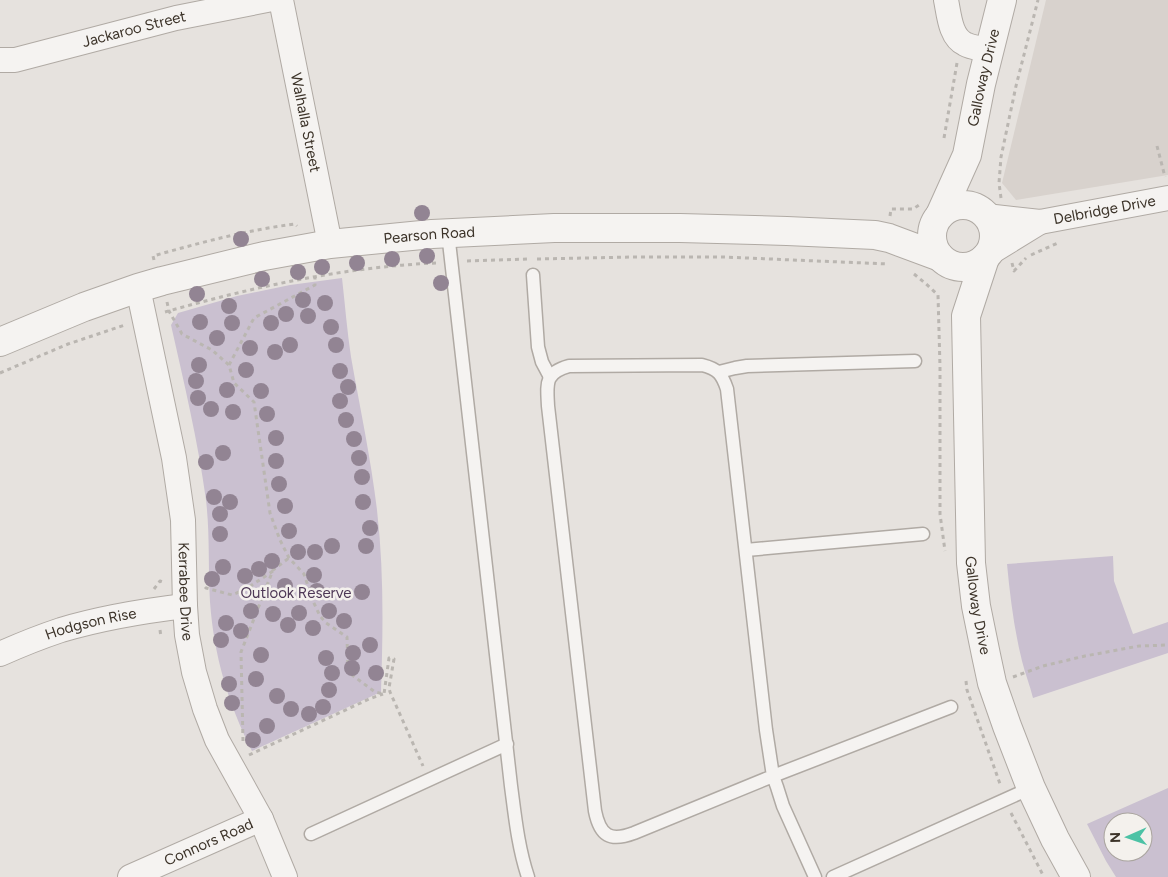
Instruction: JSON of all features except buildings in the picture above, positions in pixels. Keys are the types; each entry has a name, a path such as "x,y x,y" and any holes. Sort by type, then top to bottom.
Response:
{"street":[{"name":"Jackaroo Street","path":"0,60 15,60 43,53 173,9 268,0"},
{"name":"Walhalla Street","path":"281,0 330,244"},
{"path":"946,0 952,26 958,39 963,44 989,50"},
{"name":"Galloway Drive","path":"938,217 967,155 981,84 1002,0"},
{"name":"Galloway Drive","path":"967,155 993,205"},
{"name":"Delbridge Drive","path":"986,256 1040,222 1165,183"},
{"path":"966,205 976,208 993,205 991,224 994,235 992,245 986,256 978,264 969,267 950,265 941,259 934,249 932,239 932,229 938,217 948,209 957,206 966,205"},
{"name":"Delbridge Drive","path":"993,205 1040,222"},
{"name":"Pearson Road","path":"874,235 889,233 938,217"},
{"name":"Pearson Road","path":"0,342 84,307 138,288 264,256 330,244 448,233 554,228 680,228 874,235 889,238 941,259"},
{"name":"Galloway Drive","path":"986,256 966,316 971,564 976,606 992,683 1007,726 1031,788 1054,839 1076,877"},
{"name":"Galloway Drive","path":"941,259 966,316"},
{"name":"Kerrabee Drive","path":"138,288 174,458 183,520 187,635 194,672 204,709 217,740 261,819 285,877"},
{"name":"Hodgson Rise","path":"0,654 61,630 144,611 185,606"},
{"name":"Connors Road","path":"130,877 261,819"}],"lane":[{"path":"448,233 517,835 523,864 528,877"},
{"path":"533,275 538,347 542,362 550,377"},
{"path":"719,372 747,366 915,361"},
{"path":"815,877 783,806 773,776 725,381 719,372 702,365 569,366 556,371 550,377 547,384 548,406 595,811 600,828 606,834 612,837 624,837 773,776 951,707"},
{"path":"746,550 923,534"},
{"path":"311,834 507,744"},
{"path":"833,877 1031,788"}],"path":[{"path":"993,205 1016,86 1038,0"},
{"path":"1158,146 1165,183"},
{"path":"384,694 375,692 349,674 347,667 347,637 326,623 320,616 304,574 289,558 280,540 270,513 254,402 234,384 229,366 212,350 182,334 169,311 189,304 258,287 315,277 416,264 635,257 723,257 888,264"},
{"path":"229,366 254,318 315,285 315,277"},
{"path":"0,373 68,344 123,326"},
{"path":"206,588 232,595 246,589 289,558"},
{"path":"244,744 241,652 273,570"},
{"path":"967,690 1022,674 1042,666 1085,656 1139,646 1168,645"},
{"path":"384,694 389,658 394,659 390,692 424,767 433,778"},
{"path":"249,755 369,699 384,694"}],"shaded area":[{"path":"1046,0 1168,0 1168,175 1016,200 1002,183"}],"green space":[{"name":"Outlook Reserve","path":"342,278 351,357 377,510 382,601 381,692 252,751 229,697 215,641 210,602 208,526 203,478 171,325 178,313 237,296 290,285"},
{"path":"1113,556 1114,581 1133,634 1168,622 1168,653 1033,698 1017,637 1007,564"},
{"path":"1168,788 1168,877 1116,877 1107,862 1153,862 1153,812 1114,812"},
{"path":"1103,817 1103,855 1087,824"}]}
